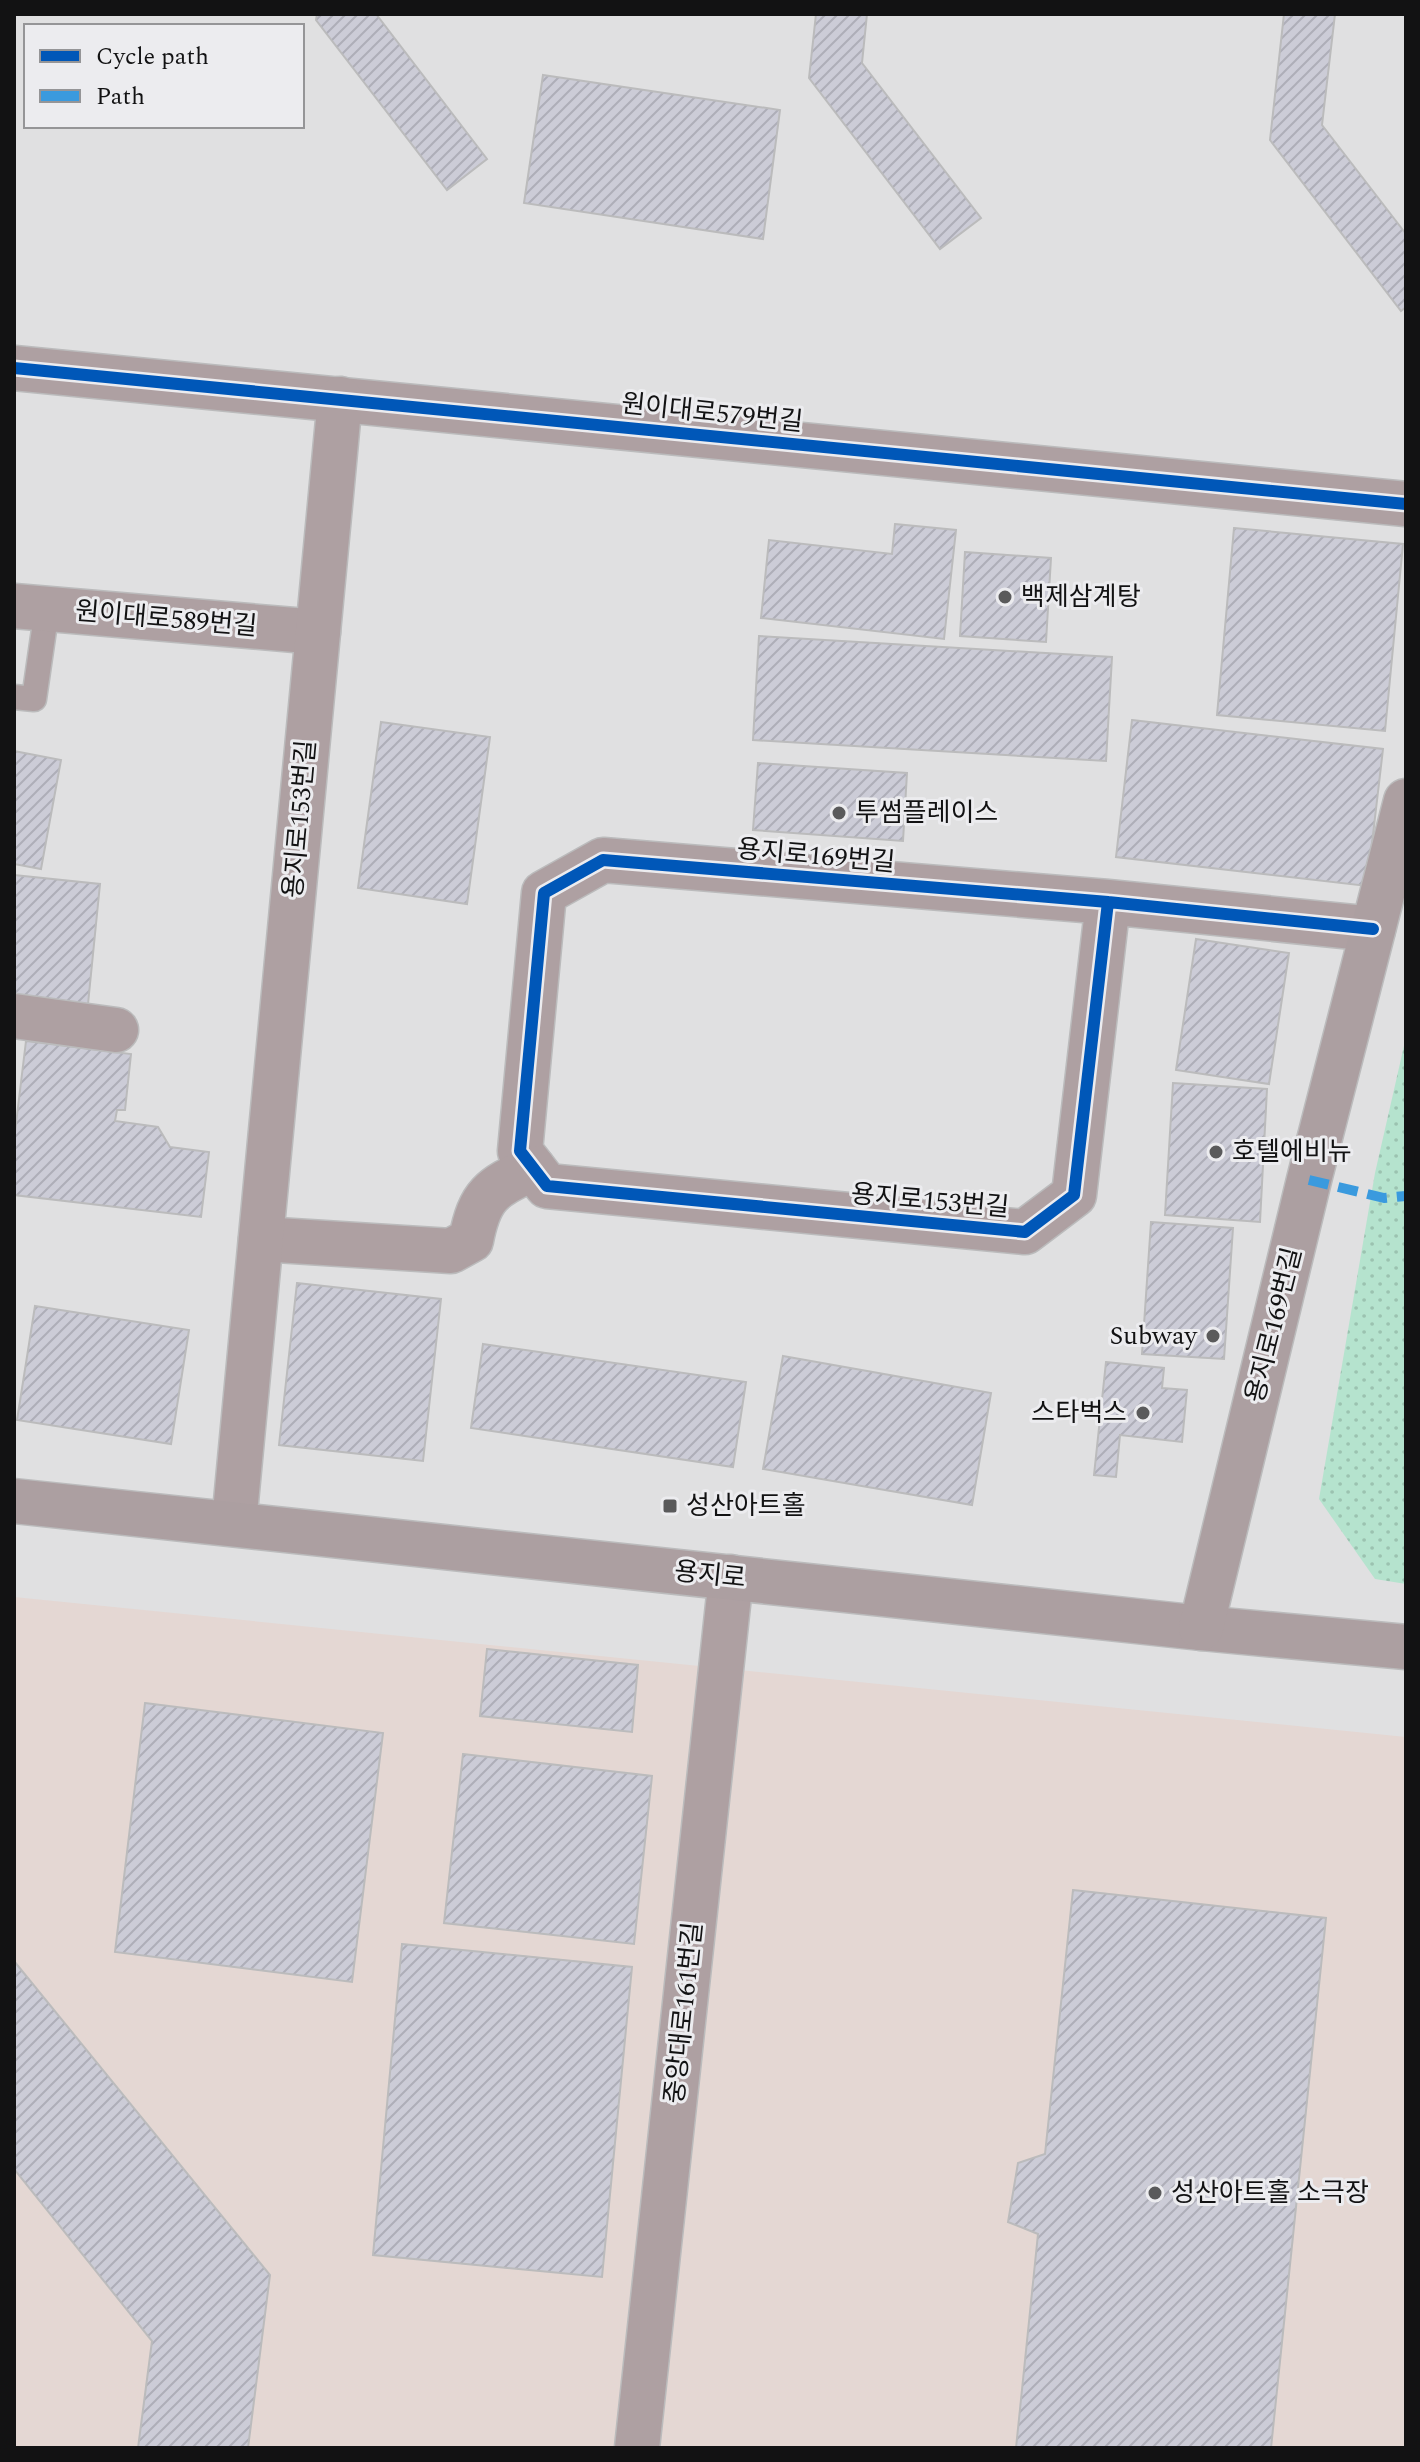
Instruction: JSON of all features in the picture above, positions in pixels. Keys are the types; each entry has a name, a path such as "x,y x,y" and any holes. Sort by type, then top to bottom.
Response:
{"main road":[{"name":"용지로169번길","path":"1201,1628 1309,1180 1406,801"},
{"name":"용지로","path":"14,1501 1201,1628 1406,1647"}],"street":[{"name":"원이대로579번길","path":"14,368 1406,504"},
{"name":"용지로153번길","path":"234,1523 340,399"},
{"name":"원이대로589번길","path":"30,607 318,632"},
{"name":"용지로169번길","path":"533,1168 520,1151 544,893 603,860 1108,902 1373,929"},
{"name":"용지로153번길","path":"533,1168 547,1186 1025,1232 1074,1195 1108,902"},
{"path":"14,1016 116,1030"},
{"path":"261,1239 451,1251 471,1240 476,1214 497,1186 533,1168"},
{"name":"중앙대로161번길","path":"637,2448 731,1577"}],"lane":[{"path":"14,697 34,699 30,607"}],"shaded area":[{"path":"14,1597 1406,1737 1406,2448 14,2448"}],"green space":[{"path":"1406,1037 1406,1584 1375,1579 1319,1499 1375,1173"}],"building":[{"path":"317,14 376,14 487,159 447,190 316,20"},
{"path":"816,14 867,14 862,63 981,218 940,249 809,78"},
{"path":"1284,14 1335,14 1322,125 1406,234 1406,307 1401,311 1270,140"},
{"path":"543,75 780,110 763,239 524,203"},
{"path":"895,524 956,530 944,639 761,618 769,540 892,554"},
{"path":"1234,528 1403,544 1385,731 1217,715"},
{"name":"백제삼계탕","path":"965,552 1051,558 1046,642 960,636"},
{"path":"759,636 1112,657 1106,761 753,740"},
{"path":"1132,720 1383,749 1367,886 1116,857"},
{"path":"381,722 490,737 467,904 358,888"},
{"path":"14,751 61,760 41,869 14,864"},
{"path":"758,763 907,773 903,841 753,830"},
{"path":"14,875 100,884 87,1014 14,1007"},
{"path":"1196,939 1289,953 1269,1084 1176,1070"},
{"path":"26,1041 131,1054 125,1110 117,1110 115,1121 158,1127 170,1147 209,1152 201,1217 14,1195 14,1140"},
{"name":"호텔에비뉴","path":"1173,1083 1267,1089 1260,1222 1165,1215"},
{"path":"1151,1222 1233,1228 1224,1359 1142,1354"},
{"path":"297,1283 441,1299 423,1461 279,1445"},
{"path":"35,1306 189,1330 171,1444 17,1420"},
{"path":"483,1344 746,1382 733,1467 471,1428"},
{"path":"783,1356 991,1393 972,1505 763,1469"},
{"name":"스타벅스","path":"1106,1362 1164,1368 1162,1388 1187,1390 1182,1442 1120,1435 1116,1477 1094,1475"},
{"path":"487,1649 638,1665 632,1732 480,1716"},
{"path":"145,1703 383,1733 352,1982 115,1952"},
{"path":"463,1754 652,1776 634,1944 444,1923"},
{"name":"성산아트홀 소극장","path":"1073,1890 1326,1918 1271,2448 1016,2448 1038,2234 1008,2222 1018,2163 1045,2154"},
{"path":"402,1944 632,1967 602,2277 373,2255"},
{"path":"14,1961 270,2275 248,2448 138,2448 152,2341 14,2169"}],"marked path":[{"path":"1309,1180 1384,1198 1406,1196"}],"cycle path":[{"path":"14,368 1406,504"},
{"path":"1108,902 1074,1195 1025,1232 547,1186 520,1151 544,893 603,860 1108,902 1373,929"}],"place":[{"name":"백제삼계탕","path":"1005,597"},
{"name":"투썸플레이스","path":"839,813"},
{"name":"호텔에비뉴","path":"1216,1152"},
{"name":"Subway","path":"1213,1336"},
{"name":"스타벅스","path":"1143,1413"},
{"name":"성산아트홀","path":"670,1506"},
{"name":"성산아트홀 소극장","path":"1155,2193"}]}
